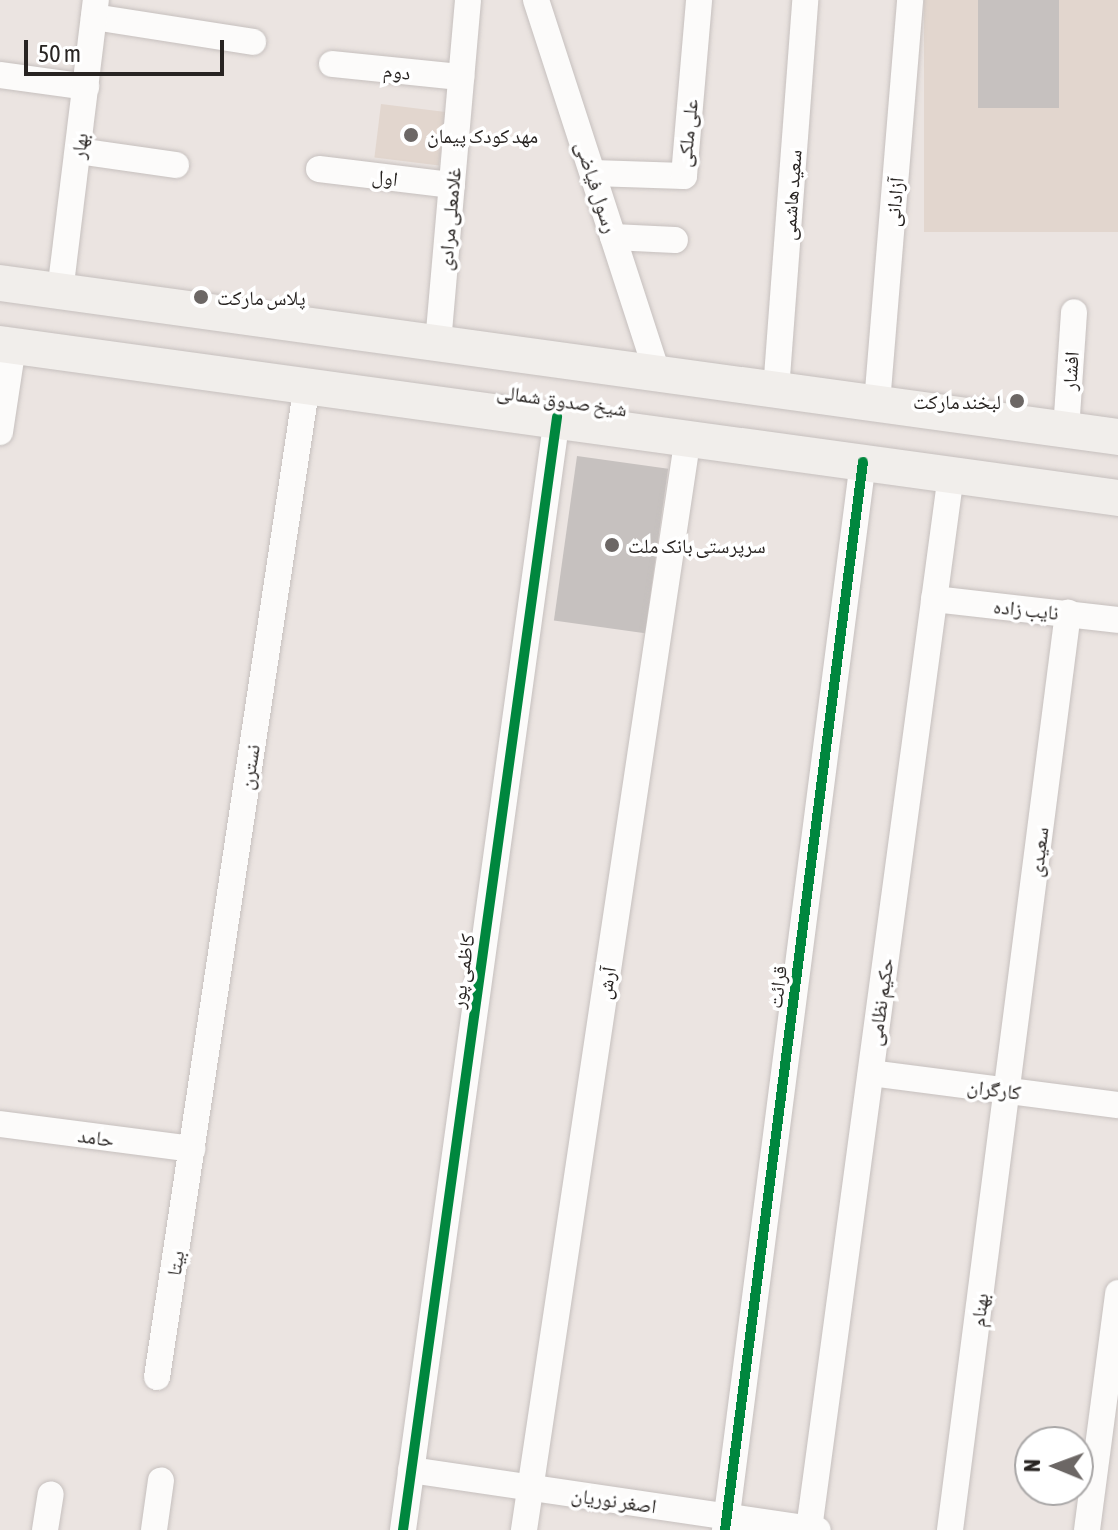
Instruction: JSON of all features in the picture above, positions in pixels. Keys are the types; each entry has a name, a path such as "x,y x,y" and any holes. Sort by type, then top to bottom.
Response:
{"main road":[{"name":"شیخ صدوق شمالی","path":"0,283 1118,437"},
{"name":"شیخ صدوق شمالی","path":"7,345 557,417 1118,498"}],"street":[{"name":"غلامعلی مرادی","path":"438,343 468,0"},
{"name":"رسول فیاضی","path":"536,0 657,373"},
{"name":"علی ملکی","path":"593,173 684,176 699,0"},
{"name":"سعید هاشمی","path":"776,390 805,0"},
{"name":"آزادانی","path":"877,403 910,0"},
{"path":"95,8 253,42"},
{"name":"بهار","path":"60,292 95,8"},
{"name":"دوم","path":"332,64 461,77"},
{"path":"0,75 86,87"},
{"path":"78,151 176,165"},
{"name":"اول","path":"319,169 452,185"},
{"path":"613,237 675,240"},
{"name":"افشار","path":"1066,430 1074,312"},
{"path":"0,432 7,345"},
{"name":"نسترن","path":"192,1149 307,384"},
{"name":"کاظمی پور","path":"403,1530 557,417"},
{"name":"آرش","path":"524,1530 688,436"},
{"name":"قرائت","path":"726,1523 863,462"},
{"name":"حکیم نظامی","path":"814,1529 951,475"},
{"name":"نایب زاده","path":"934,599 1118,620"},
{"name":"سعیدی","path":"1008,1090 1068,613"},
{"name":"کارگران","path":"871,1073 1118,1105"},
{"name":"بهنام","path":"950,1530 1008,1090"},
{"name":"حامد","path":"0,1124 192,1149"},
{"name":"بیتا","path":"157,1377 192,1149"},
{"path":"1087,1530 1118,1293"},
{"name":"اصغر نوریان","path":"411,1470 530,1487 726,1523 814,1529"},
{"path":"154,1530 161,1480"},
{"path":"45,1530 51,1494"}],"shaded area":[{"path":"924,0 1118,0 1118,232 924,232"},
{"name":"مهد کودک پیمان","path":"381,104 446,112 439,166 374,158"}],"building":[{"path":"978,0 1059,0 1059,108 978,108"},
{"name":"سرپرستی بانک ملت","path":"577,456 668,469 645,633 554,620"}],"cycle path":[{"path":"403,1530 557,417"},
{"path":"725,1530 863,462"}],"place":[{"name":"مهد کودک پیمان","path":"411,135"},
{"name":"پلاس مارکت","path":"201,297"},
{"name":"لبخند مارکت","path":"1017,401"},
{"name":"سرپرستی بانک ملت","path":"612,545"}]}
